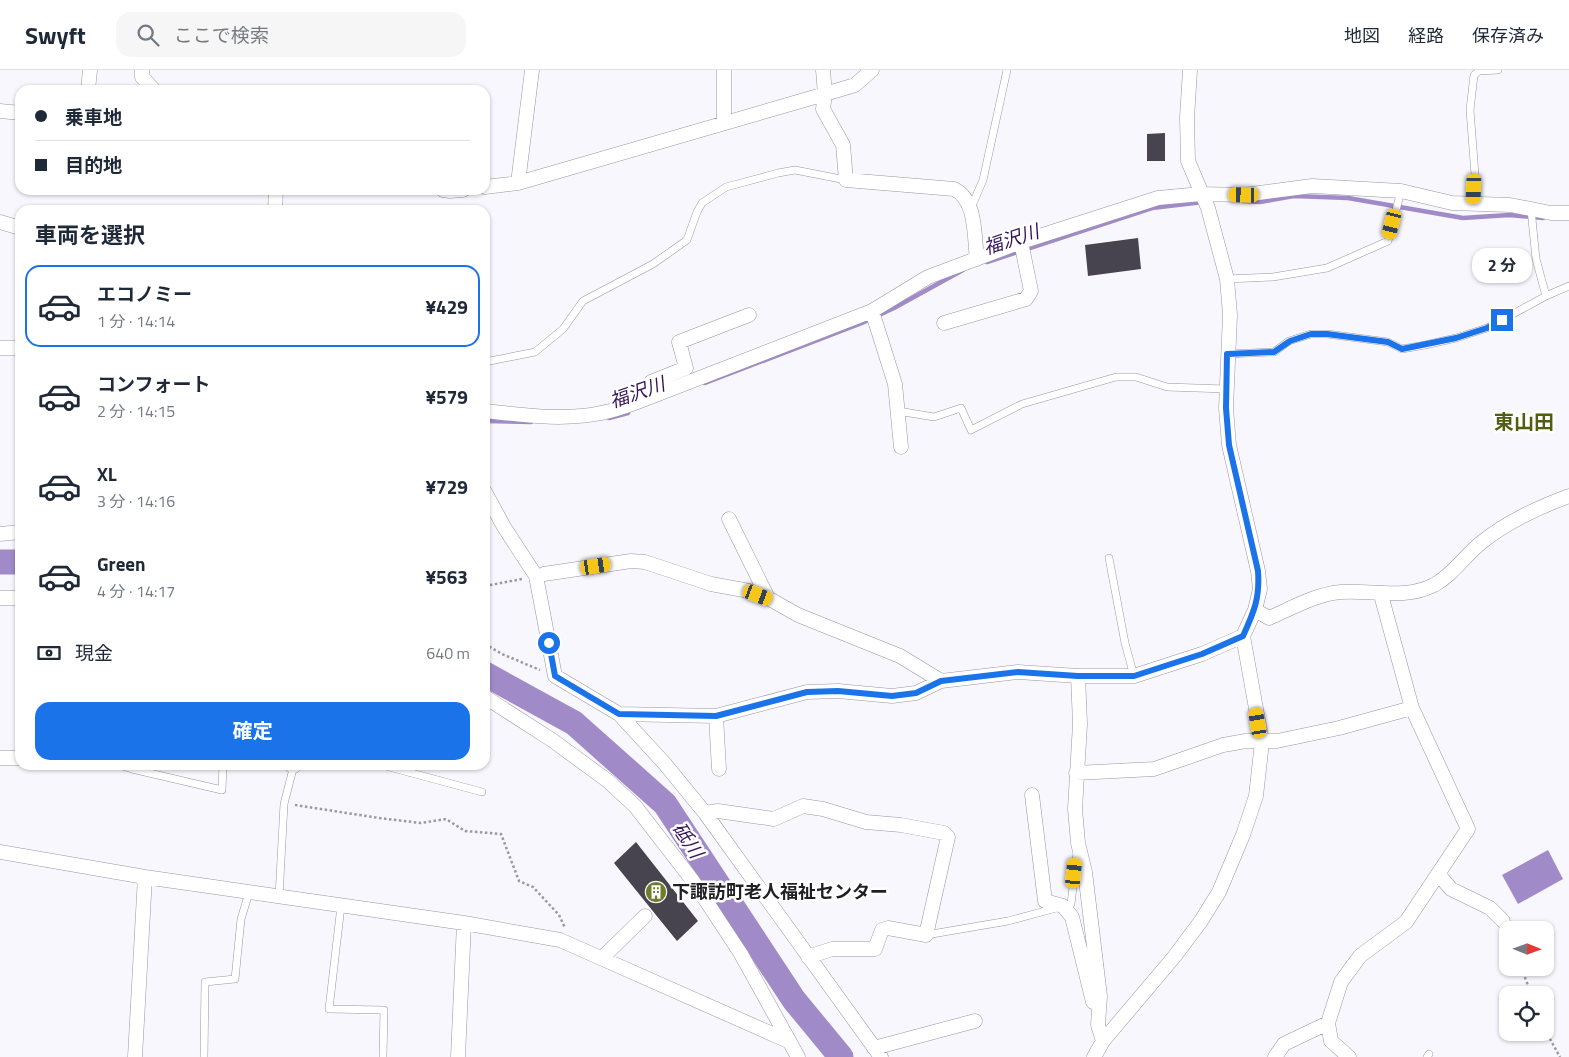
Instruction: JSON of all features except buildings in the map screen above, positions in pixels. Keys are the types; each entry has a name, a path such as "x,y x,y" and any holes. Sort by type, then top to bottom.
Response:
{"street":[{"path":"88,85 90,70"},
{"path":"142,70 142,77 149,85"},
{"path":"518,183 532,70"},
{"path":"724,70 724,123"},
{"path":"823,70 824,109 843,144 846,180 954,189 962,193 970,208 977,259"},
{"path":"490,187 518,183 825,94 854,85 872,70"},
{"path":"1094,1057 1103,1041 1174,957 1201,921 1219,892 1243,835 1256,796 1262,742 1243,636 1255,610 1260,589 1258,571 1229,445 1226,389 1230,315 1228,279 1208,208 1188,161 1187,118 1190,70"},
{"path":"0,110 15,112"},
{"path":"490,412 531,416 568,417 601,414 872,311 928,277 1021,242 1158,198 1201,194 1244,195 1312,186 1400,191 1452,203 1510,205 1551,213 1569,214"},
{"path":"0,222 15,226"},
{"path":"944,323 1026,299 1032,291 1021,242"},
{"path":"872,311 895,384 901,446"},
{"path":"644,399 651,382 686,368 680,342 750,315"},
{"path":"0,348 15,348"},
{"path":"1255,610 1269,618 1323,595 1341,592 1381,595 1409,592 1434,585 1451,573 1483,541 1538,507 1569,496"},
{"path":"490,501 504,527 540,575 555,676 619,714 665,764 705,813 774,906 808,957 878,1052 975,1021"},
{"path":"729,519 768,598"},
{"path":"0,534 15,532"},
{"path":"540,575 631,560 646,562 711,584 749,591 768,598 798,615 900,656 941,681"},
{"path":"1349,1057 1330,1041 1328,1024 1341,982 1360,956 1406,922 1468,829 1412,708 1381,595"},
{"path":"0,598 15,598"},
{"path":"619,714 716,716 807,692 838,691 892,696 916,693 941,681 1018,672 1078,676 1134,676 1202,654 1243,636"},
{"path":"1078,676 1080,724 1074,808 1078,843 1085,872 1100,996 1098,1025"},
{"path":"490,700 552,740 608,781 635,806 693,882 741,954 796,1056"},
{"path":"1076,773 1154,770 1223,745 1246,741 1277,741 1330,730 1412,708"},
{"path":"716,716 719,769"},
{"path":"0,758 15,758"},
{"path":"1032,795 1045,901 1063,906 1072,917 1103,1041"},
{"path":"705,813 718,811 774,820 803,806 823,809 866,822 901,825 944,833 948,837 926,935 888,928 882,930 875,949 832,949 808,957"},
{"path":"0,852 145,877 464,923 560,940 788,1041"},
{"path":"1439,875 1451,889 1490,908 1503,921"},
{"path":"135,1057 145,877"},
{"path":"602,958 645,916"},
{"path":"458,1057 464,923"},
{"path":"1275,1057 1284,1044 1328,1024"}],"lane":[{"path":"970,208 983,180 1007,70"},
{"path":"1474,204 1475,175 1470,110 1474,75 1479,71 1498,70"},
{"path":"490,361 535,352 563,329 583,301 654,264 688,240 696,212 702,203 726,187 778,172 795,170 846,180"},
{"path":"1228,279 1273,277 1327,268 1388,241 1400,191"},
{"path":"1531,209 1536,259 1546,296"},
{"path":"1227,354 1274,352 1290,341 1311,334 1327,334 1388,342 1402,349 1425,345 1487,328 1546,296 1569,286"},
{"path":"898,411 934,417 961,408 971,430 1022,404 1116,376 1136,377 1167,387 1226,389"},
{"path":"1109,558 1125,644 1134,676"},
{"path":"145,770 222,790 223,770"},
{"path":"280,897 284,804 292,770"},
{"path":"400,770 482,792"},
{"path":"926,935 1008,921 1071,904 1078,843"},
{"path":"204,1057 205,982 235,979 241,918 249,893"},
{"path":"341,906 329,1009 384,1010 383,1056"}],"path":[{"path":"490,585 540,575"},
{"path":"490,647 502,654 555,676"},
{"path":"284,804 420,823 446,819 465,831 501,834 519,881 533,887 559,915 572,945"},
{"path":"1551,1041 1560,1057"}],"shaded area":[{"path":"1548,850 1563,879 1518,904 1502,875"}],"waterway":[{"name":"福沢川","path":"1243,201 1260,202 1294,196 1348,198 1463,218 1509,215 1543,218"},
{"name":"福沢川","path":"987,262 1152,208 1203,202"},
{"name":"福沢川","path":"705,383 862,323 894,308 963,270"},
{"name":"福沢川","path":"609,418 628,413"},
{"name":"福沢川","path":"490,421 531,422"},
{"name":"砥川","path":"0,562 15,562"},
{"name":"砥川","path":"490,677 574,723 665,804 794,1000 841,1057"}],"place":[{"name":"下諏訪町老人福祉センター","path":"656,892"}],"district":[{"name":"東山田","path":"1524,422"}],"route":[{"path":"549,643 555,676 619,714 716,716 807,692 838,691 892,696 916,693 941,681 1018,672 1078,676 1134,676 1202,654 1243,636 1255,610 1260,589 1258,571 1229,445 1226,408 1227,354 1274,352 1290,341 1311,334 1327,334 1388,342 1402,349 1456,338 1487,328 1502,320"}]}
